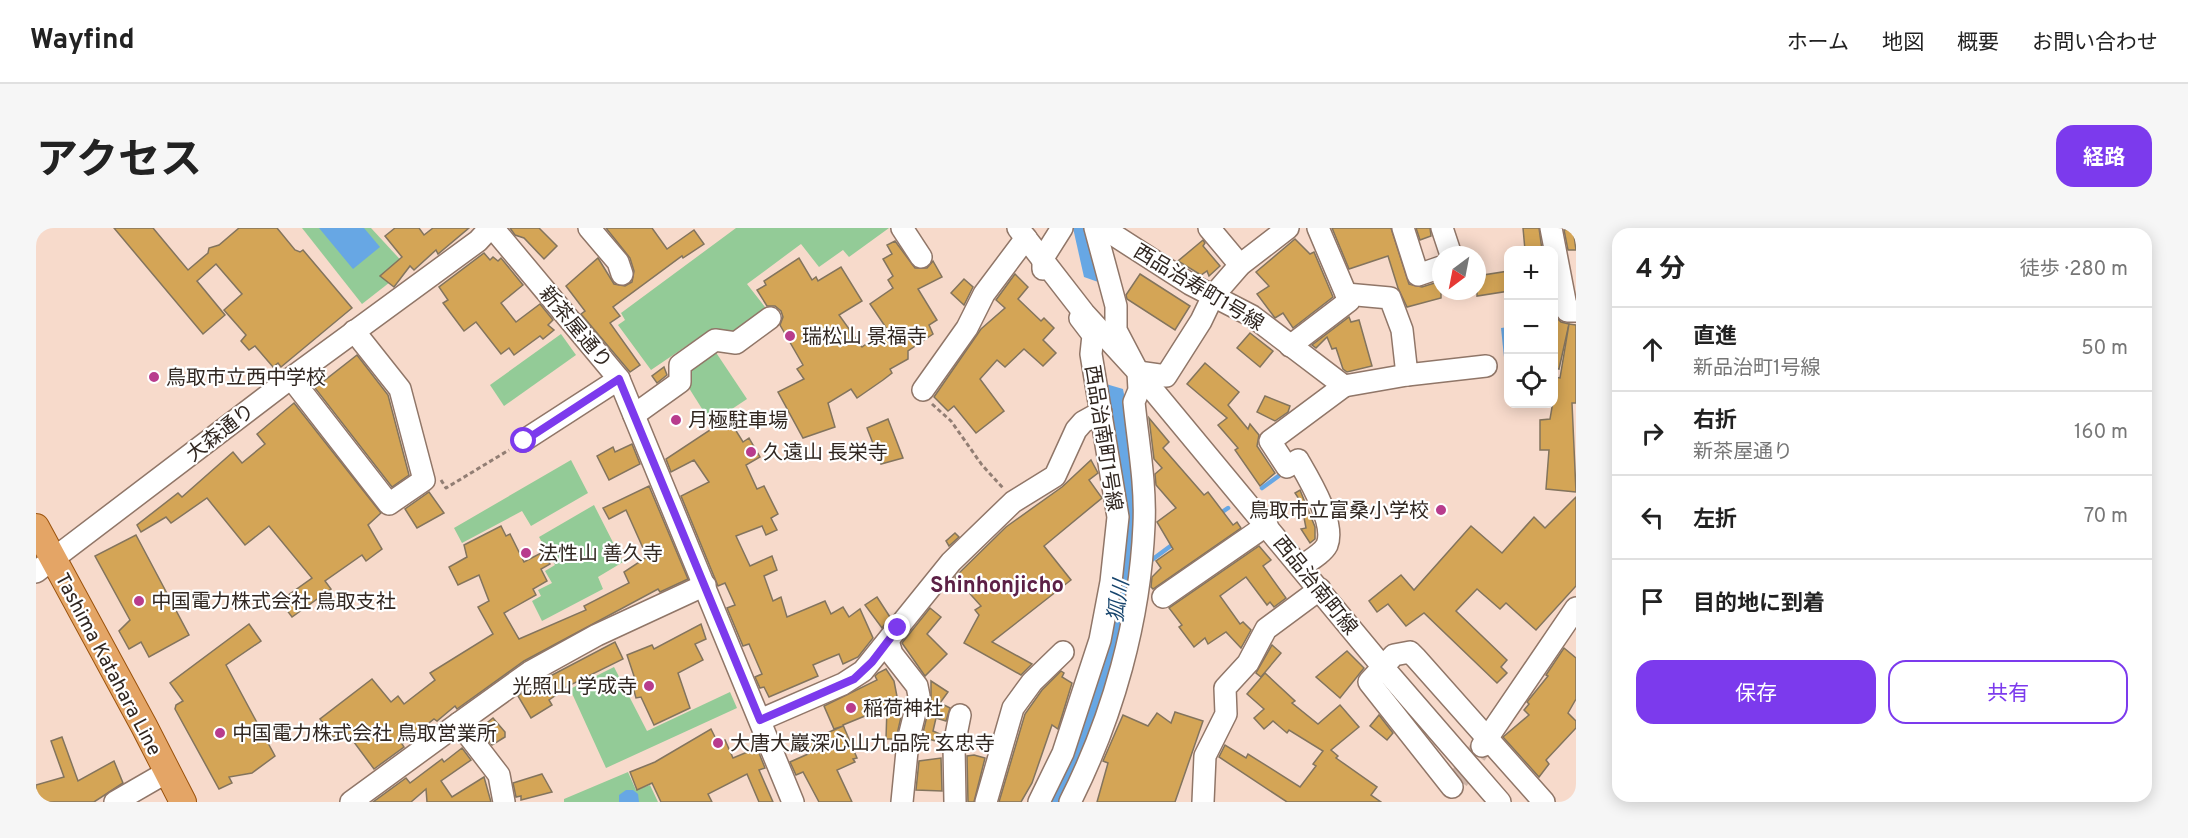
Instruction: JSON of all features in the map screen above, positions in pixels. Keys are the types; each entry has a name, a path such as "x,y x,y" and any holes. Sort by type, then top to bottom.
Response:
{"main road":[{"name":"Tashima Katahara Line","path":"36,527 45,567 183,802"}],"street":[{"name":"大森通り","path":"45,567 291,378 478,241 492,228"},
{"name":"新茶屋通り","path":"492,228 619,379 793,802"},
{"path":"589,228 618,262 622,274"},
{"path":"903,228 921,257"},
{"path":"1070,802 1094,755 1123,662 1139,586 1144,523 1134,402 1138,390 1138,372 1116,330 1116,306 1095,228"},
{"name":"西品治寿町1号線","path":"1103,228 1213,296 1252,316 1344,386"},
{"path":"1209,228 1240,265"},
{"path":"1138,372 1166,376 1201,321 1213,296 1240,265 1288,228"},
{"path":"1290,346 1349,301 1318,228"},
{"path":"1402,228 1418,275 1432,270"},
{"path":"1442,228 1448,246"},
{"path":"1551,228 1567,311 1576,311"},
{"path":"1043,258 1067,229"},
{"path":"923,390 967,328 984,294 1022,233"},
{"name":"西品治南町線","path":"1022,233 1084,313 1138,372 1302,566 1382,666 1500,802"},
{"name":"西品治南町1号線","path":"1039,802 1067,742 1100,640 1111,582 1118,517 1091,354 1092,335 1041,268 1043,258"},
{"path":"1346,294 1390,297 1402,330 1407,375"},
{"path":"634,415 680,382 680,365 715,340 736,343 770,318"},
{"path":"291,378 389,504 424,480 400,389 354,331"},
{"path":"1302,566 1326,547 1330,534 1318,496 1298,460 1287,466 1270,441 1344,386 1407,375 1486,366"},
{"path":"524,441 619,379"},
{"path":"760,720 854,679 872,662 951,562 1013,502 1055,476 1076,430 1083,422 1101,412"},
{"path":"1163,597 1267,525"},
{"path":"351,802 539,667 597,635 705,585"},
{"path":"1203,802 1205,756 1226,714 1226,688 1248,663 1266,629 1320,589"},
{"path":"1484,743 1576,608"},
{"path":"888,641 892,654 916,686 919,696 908,741 902,802"},
{"path":"986,802 1013,708 1032,682 1063,652"},
{"path":"1450,789 1369,682 1394,656 1410,652 1484,743 1544,802"},
{"path":"955,802 954,745 960,715"},
{"path":"459,723 499,775 504,802"},
{"path":"115,802 167,772"}],"path":[{"path":"923,390 932,405 957,428 982,465 1013,502"},
{"path":"424,480 440,477 446,488 524,441"}],"green space":[{"path":"302,228 371,228 408,268 362,304"},
{"path":"736,228 889,228 849,257 843,250 819,267 801,244 747,284 768,311 735,336 707,332 651,370 618,325 625,320 621,313"},
{"path":"561,334 576,355 504,406 490,385"},
{"path":"713,348 747,399 711,423 687,385 688,367"},
{"path":"571,460 588,493 531,526 522,511 462,543 454,528"},
{"path":"594,505 623,562 598,577 603,589 542,621 532,601 541,596 538,590 552,583 545,571 555,565 539,537"},
{"path":"614,667 647,731 730,692 737,708 606,768 570,689"},
{"path":"628,772 636,790 650,785 658,802 564,802 564,799"}],"water":[{"path":"319,228 364,228 380,247 353,269"},
{"path":"1073,228 1088,228 1101,283 1084,277"},
{"path":"1501,328 1504,328 1504,357"},
{"name":"狐川","path":"1106,384 1123,389 1133,441 1137,516 1125,630 1091,742 1063,802 1045,802 1074,743 1121,483 1118,450"},
{"path":"626,790 633,790 638,794 639,802 619,802 619,795"}],"building":[{"path":"114,228 153,228 188,270 208,253 209,248 219,245 239,228 277,228 295,250 300,252 303,250 352,308 281,367 278,363 273,367 255,346 249,350 241,341 246,335 224,310 242,294 216,264 197,281 225,315 203,334"},
{"path":"395,228 419,228 424,235 433,228 469,228 438,254 436,250 414,270 410,266 394,287 380,276 402,257 385,236"},
{"path":"510,228 539,228 557,246 544,259 524,238 515,235"},
{"path":"606,228 652,228 667,249 694,230 704,244 683,258 682,256 613,307 620,316 610,323 640,365 630,372 581,314 585,311 566,286 598,258 614,284 625,286 632,282 634,271 630,258"},
{"path":"1332,228 1391,228 1409,284 1422,287 1432,284 1433,300 1407,307 1398,288 1388,256 1349,269"},
{"path":"1416,228 1430,228 1431,236 1420,240"},
{"path":"1523,228 1539,228 1541,246 1525,246"},
{"path":"1573,228 1576,250 1568,250 1564,230"},
{"path":"1295,239 1310,254 1314,252 1333,297 1293,328 1283,313 1275,318 1257,294 1269,286 1256,272"},
{"path":"1203,240 1205,243 1203,246 1220,266 1209,276 1207,271 1201,275 1178,261"},
{"path":"895,241 915,268 927,268 933,261 942,277 918,289 937,320 929,325 933,334 908,351 908,359 890,369 892,373 857,398 851,389 828,403 835,427 803,438 778,392 804,379 797,369 803,365 780,325 783,317 781,311 775,306 767,306 757,290 766,285 764,281 799,258 812,280 816,277 818,281 841,267 862,301 839,315 862,347 887,329 870,304 893,288 888,280 893,276 883,259 892,254 887,245"},
{"path":"484,253 490,260 493,257 498,261 501,258 523,285 501,303 516,322 540,304 553,320 548,325 554,330 543,339 540,336 514,355 509,348 501,354 476,322 464,331 443,303 448,300 439,287"},
{"path":"1504,272 1504,292 1486,295 1486,275"},
{"path":"1015,274 1028,287 1018,299 1041,321 1044,318 1054,328 1043,340 1056,353 1043,366 1024,349 1005,367 997,360 980,379 1004,411 976,433 954,406 948,411 934,397 981,329 1005,308 996,300"},
{"path":"1140,274 1190,306 1175,330 1127,299 1126,295"},
{"path":"964,279 973,287 964,305 951,293"},
{"path":"1349,317 1351,322 1359,320 1372,366 1347,372 1343,369 1336,348 1332,349 1327,337 1316,348 1312,345"},
{"path":"1558,319 1569,324 1558,369"},
{"path":"1569,324 1576,325 1576,403 1572,403 1576,492 1546,489 1549,450 1540,450 1540,420 1550,419 1552,408 1558,408 1558,378 1560,378"},
{"path":"1250,333 1273,351 1260,367 1237,348"},
{"path":"357,355 388,395 409,475 392,487 315,388"},
{"path":"1205,363 1239,392 1228,405 1248,429 1250,424 1259,435 1257,446 1275,473 1260,486 1235,450 1238,448 1218,425 1227,418 1187,384"},
{"path":"664,367 667,375 657,383 652,376"},
{"path":"1265,396 1290,406 1288,412 1275,421 1257,412"},
{"path":"294,403 381,513 368,525 382,549 366,561 362,555 325,581 331,589 292,617 280,601 312,578 269,526 245,545 207,498 171,523 166,517 141,532 137,525 178,493 182,497 233,452 242,463 265,444 257,434"},
{"path":"728,418 743,442 749,438 760,457 746,465 757,489 764,486 778,514 771,518 777,530 766,535 762,526 736,536 750,566 772,556 777,570 764,576 773,601 781,597 787,617 825,601 831,614 843,607 849,617 860,609 873,638 858,657 843,664 839,654 813,665 818,676 769,697 764,687 760,688 755,677 762,674 749,644 743,646 727,608 735,605 725,583 718,586 681,496 709,482 694,460 671,472 666,459"},
{"path":"1149,418 1169,442 1163,448 1204,495 1208,492 1233,525 1237,522 1241,528 1153,589 1151,587 1152,577 1161,568 1156,561 1173,549 1157,522 1176,508 1156,485 1155,474 1162,468 1154,459"},
{"path":"888,419 903,458 881,464 867,428"},
{"path":"632,444 640,464 609,480 597,456 613,447 615,452"},
{"path":"1091,460 1098,473 1089,480 1102,498 1044,546 1071,580 992,642 1032,664 1021,675 964,643 979,615 975,610 981,606 955,577 1006,527 1062,487"},
{"path":"649,486 688,579 660,592 658,589 524,661 457,709 455,706 437,721 434,719 402,744 404,747 374,769 345,730 334,738 320,719 372,679 391,702 398,696 404,704 435,680 430,673 493,634 478,607 489,601 479,575 458,585 449,567 467,557 464,545 501,526 506,536 510,534 524,562 543,552 550,564 541,569 547,581 533,589 536,595 504,613 519,639 586,610 584,606 629,583 624,572 647,557 626,510 609,519 603,508"},
{"path":"1300,490 1315,527 1315,539 1310,543 1301,529 1306,528 1301,502 1295,493"},
{"path":"429,492 444,513 417,528 405,509"},
{"path":"1576,497 1576,586 1536,630 1506,603 1500,609 1477,589 1456,611 1507,660 1501,667 1507,673 1497,683 1424,613 1406,626 1388,604 1377,612 1369,601 1401,575 1414,590 1471,526 1502,553 1534,517 1545,528"},
{"path":"955,533 959,537 949,546 946,541"},
{"path":"136,535 189,635 149,657 141,642 129,649 119,631 130,620 95,556"},
{"path":"1259,546 1271,560 1263,566 1286,598 1274,607 1270,602 1267,605 1246,577 1220,596 1240,624 1243,622 1251,630 1241,648 1226,632 1208,644 1205,638 1194,647 1179,627 1182,625 1169,608"},
{"path":"877,597 890,617 882,628 865,605"},
{"path":"930,608 941,617 927,634 947,654 925,676 902,643"},
{"path":"249,624 261,641 226,665 275,756 252,773 229,777 232,783 219,789 175,709 176,705 183,701 170,683"},
{"path":"701,624 706,639 695,644 703,660 678,673 690,708 654,725 641,697 636,698 632,684 636,682 627,655 652,645 654,649"},
{"path":"615,642 623,659 558,691 559,693 549,700 552,705 531,718 518,696 537,683"},
{"path":"1272,645 1281,653 1261,677 1256,673"},
{"path":"1564,648 1576,658 1576,699 1568,713 1576,721 1576,728 1546,760 1549,764 1539,777 1503,737 1529,715 1524,710 1529,704 1527,702 1548,676 1546,675"},
{"path":"1347,651 1364,668 1340,698 1316,677"},
{"path":"886,669 894,681 901,717 896,739 886,739 887,707 843,725 857,758 853,759 855,762 837,770 852,802 819,802 803,772 796,775 790,762 808,754 804,743 843,726 834,729 824,706 877,680 875,676"},
{"path":"1061,671 1064,673 1062,677 1072,683 1058,729 1052,725 1032,783 1021,802 999,802 1025,714 1042,690"},
{"path":"1265,673 1295,701 1292,703 1318,724 1340,705 1359,727 1331,750 1338,756 1336,758 1377,787 1371,795 1381,802 1287,802 1219,757 1225,745 1246,758 1248,754 1300,787 1316,766 1313,764 1323,751 1289,730 1287,733 1273,721 1264,729 1254,718 1264,709 1247,694"},
{"path":"931,681 948,692 940,703 950,708 946,721 936,718 933,731 942,735 939,742 922,737 931,699"},
{"path":"1175,712 1203,721 1175,802 1097,802 1108,763 1103,761 1123,715 1148,726 1157,713 1171,723"},
{"path":"1379,715 1393,733 1387,740 1370,726"},
{"path":"493,718 505,732 505,737 492,745 479,729"},
{"path":"711,729 718,743 725,740 733,758 757,748 765,768 759,770 773,802 759,802 747,774 708,794 712,802 661,802 652,783 637,790 630,772 655,762"},
{"path":"62,737 78,781 114,761 123,783 94,802 36,802 36,785 64,777 51,741"},
{"path":"462,748 471,760 441,781 452,797 484,777 491,802 427,802 426,789 411,802 373,802 406,778 410,783 442,759 444,762"},
{"path":"967,756 985,758 974,802 968,802"},
{"path":"941,758 942,791 916,790 919,761"},
{"path":"542,774 552,792 521,800 521,796 516,797 513,783"}],"waterway":[{"path":"1262,488 1284,472"},
{"path":"1218,515 1228,508"},
{"path":"1149,562 1176,542"}],"tunnel":[{"path":"1458,780 1482,746"}],"place":[{"name":"瑞松山 景福寺","path":"790,336"},
{"name":"鳥取市立西中学校","path":"154,377"},
{"name":"月極駐車場","path":"676,420"},
{"name":"久遠山 長栄寺","path":"751,452"},
{"name":"鳥取市立富桑小学校","path":"1441,510"},
{"name":"法性山 善久寺","path":"526,553"},
{"name":"中国電力株式会社 鳥取支社","path":"139,601"},
{"name":"光照山 学成寺","path":"649,686"},
{"name":"稲荷神社","path":"851,708"},
{"name":"中国電力株式会社 鳥取営業所","path":"220,733"},
{"name":"大唐大巖深心山九品院 玄忠寺","path":"718,743"}],"district":[{"name":"Shinhonjicho","path":"997,584"}],"route":[{"path":"524,441 619,379 760,720 854,679 872,662 898,628"}]}
